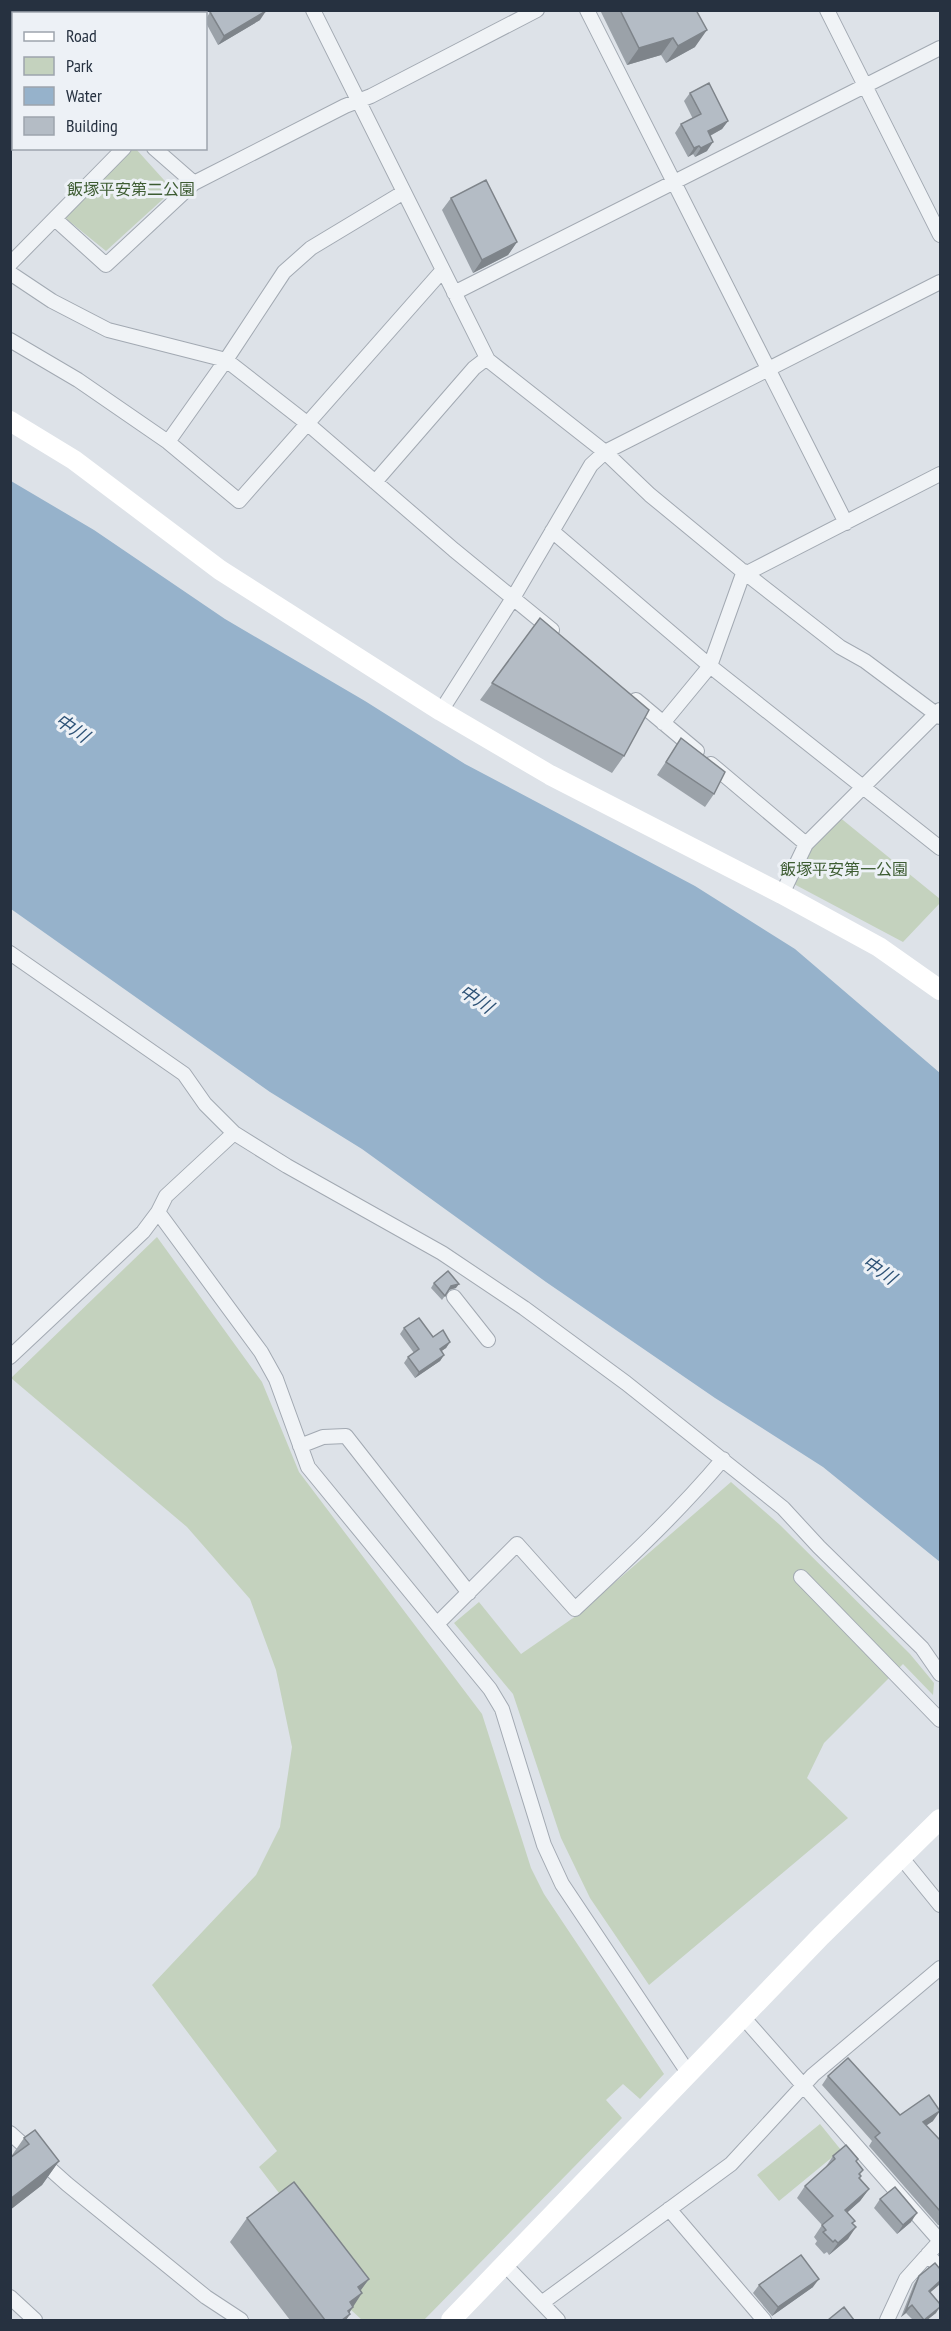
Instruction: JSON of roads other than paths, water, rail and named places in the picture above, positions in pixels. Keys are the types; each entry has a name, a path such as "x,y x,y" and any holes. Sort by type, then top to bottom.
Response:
{"street":[{"path":"313,10 487,358 605,452 651,495 840,647 865,661 939,713 806,844 782,894"},
{"path":"55,219 106,265 194,183 537,10"},
{"path":"587,10 846,523"},
{"path":"827,10 940,235"},
{"path":"454,293 940,48"},
{"path":"10,264 122,150"},
{"path":"156,150 194,183"},
{"path":"168,442 284,272 302,255 404,192"},
{"path":"10,340 78,380 168,442 239,501 442,271"},
{"path":"10,273 52,301 108,330 226,360 308,424 375,483 565,641"},
{"path":"441,711 513,598 591,465 605,452 940,282"},
{"path":"375,483 474,368 487,358"},
{"path":"10,421 74,460 220,570 441,711 550,775 782,894 936,981"},
{"path":"663,723 710,666 746,572 940,474"},
{"path":"552,531 710,666 940,848"},
{"path":"627,692 806,844"},
{"path":"10,953 184,1074 205,1104 234,1133 286,1166 382,1218 461,1266 600,1364 723,1459 783,1508 819,1547 922,1648 940,1674"},
{"path":"10,1357 143,1232 158,1212 166,1196 234,1133"},
{"path":"158,1212 261,1352 276,1379 308,1467 490,1689 502,1709 544,1845 562,1884 689,2074"},
{"path":"454,1297 488,1340"},
{"path":"300,1446 323,1437 346,1436 469,1593"},
{"path":"437,1624 517,1544 575,1609 684,1504 723,1459"},
{"path":"801,1577 940,1720"},
{"path":"451,2320 743,2017 940,1819"},
{"path":"901,1857 940,1905"},
{"path":"543,2302 730,2164 802,2086 940,1968"},
{"path":"743,2017 940,2241 906,2279 887,2320"},
{"path":"10,2133 67,2184 206,2297 241,2320"},
{"path":"669,2209 764,2320"},
{"path":"928,2254 940,2269"},
{"path":"505,2265 558,2320"},
{"path":"10,2297 35,2320"}],"water":[{"name":"中川","path":"11,481 94,530 225,619 365,701 465,764 695,886 795,949 940,1073 940,1562 823,1467 715,1398 546,1282 362,1149 270,1092 11,909"}],"park label":[{"name":"飯塚平安第二公園","path":"131,189"},
{"name":"飯塚平安第一公園","path":"844,869"}]}
